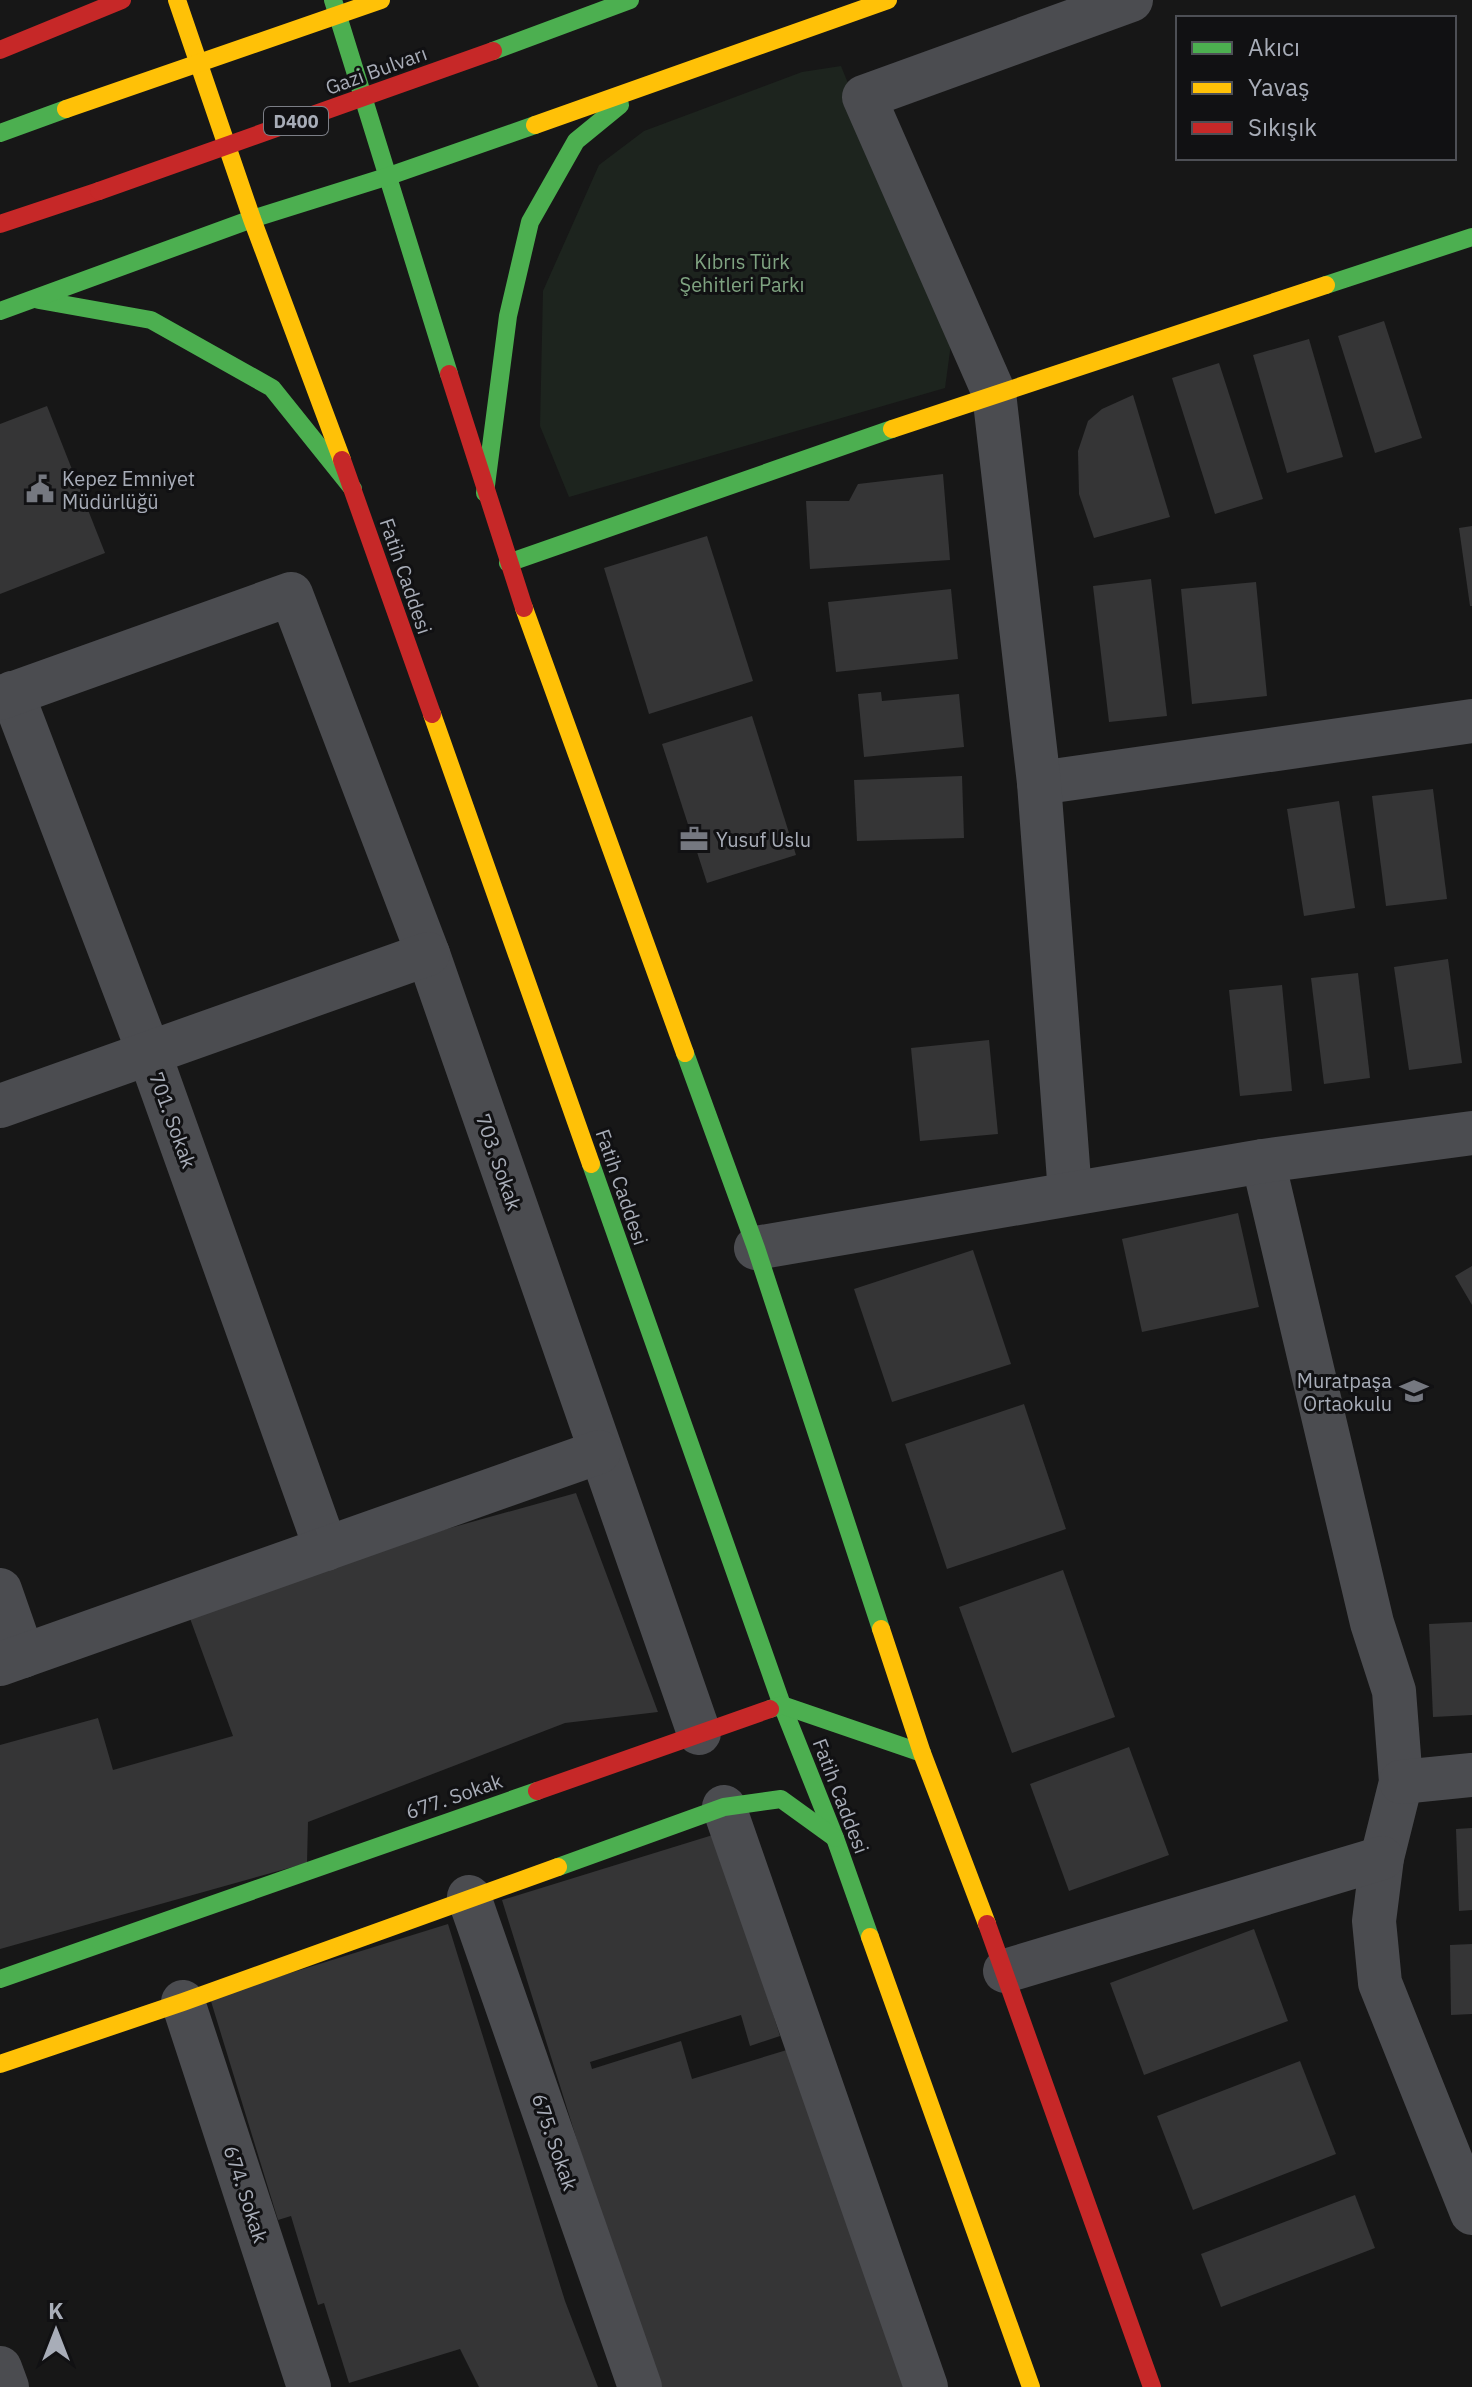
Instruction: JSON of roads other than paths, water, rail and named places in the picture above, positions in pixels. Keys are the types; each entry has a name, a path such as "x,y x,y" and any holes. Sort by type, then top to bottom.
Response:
{"main road":[{"path":"0,44 71,0"},
{"path":"0,50 122,0"},
{"name":"Fatih Caddesi","path":"177,0 252,219 353,489 782,1705 835,1838 1031,2387"},
{"path":"333,0 508,563 756,1248 922,1753 1005,1971 1152,2387"},
{"path":"0,133 381,0"},
{"name":"Gazi Bulvarı","path":"0,224 630,0"},
{"path":"0,311 252,219 389,176 888,0"},
{"path":"485,493 508,316 530,222 576,141 643,87"},
{"path":"508,563 994,393 1472,237"},
{"path":"33,299 151,320 272,388 353,489"},
{"path":"782,1705 922,1753"},
{"name":"677. Sokak","path":"0,1979 782,1705"},
{"path":"0,2064 183,2002 724,1807 781,1799 835,1838"}],"street":[{"path":"1070,1193 1039,783 994,393 864,97 1131,0"},
{"name":"703. Sokak","path":"6,696 291,594 428,954 699,1733"},
{"name":"701. Sokak","path":"6,696 149,1053 326,1549"},
{"path":"1039,783 1472,721"},
{"path":"0,1106 428,954"},
{"path":"756,1248 1263,1161 1472,1133"},
{"path":"1263,1161 1372,1623 1394,1691 1401,1782 1382,1858 1374,1921 1380,1983 1472,2213"},
{"path":"0,1590 12,1660 599,1452"},
{"path":"1401,1782 1472,1775"},
{"path":"724,1807 926,2387"},
{"path":"1005,1971 1382,1858"},
{"name":"675. Sokak","path":"469,1897 640,2387"},
{"name":"674. Sokak","path":"183,2002 309,2387"},
{"path":"0,2368 7,2387"}],"place":[{"name":"Kepez Emniyet Müdürlüğü","path":"40,489"},
{"name":"Yusuf Uslu","path":"694,839"},
{"name":"Muratpaşa Ortaokulu","path":"1414,1391"}],"park label":[{"name":"Kıbrıs Türk Şehitleri Parkı","path":"742,272"}]}
